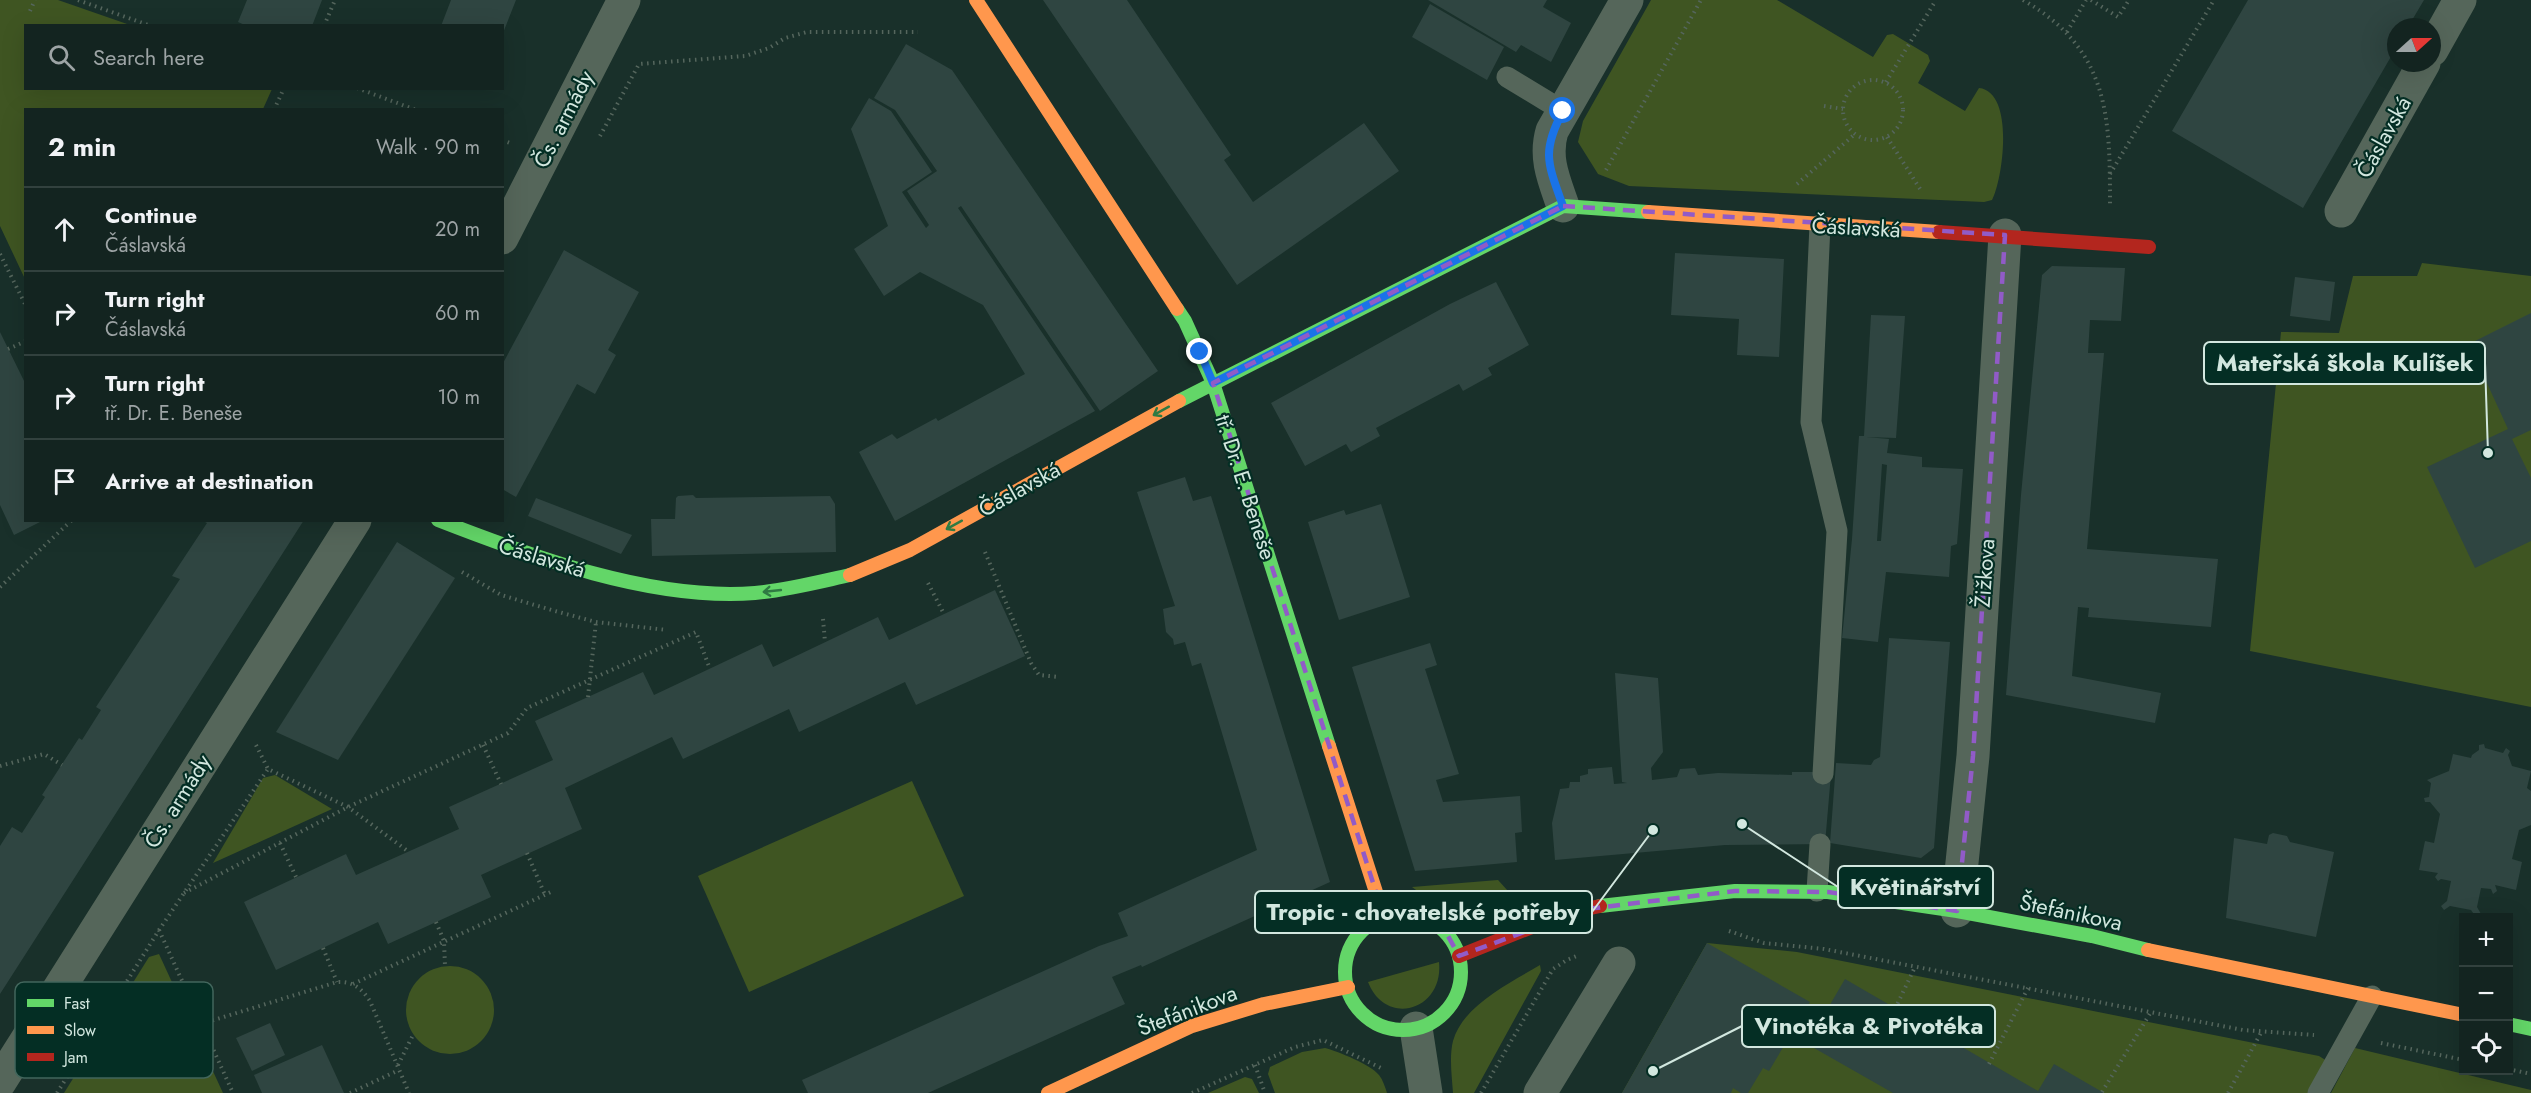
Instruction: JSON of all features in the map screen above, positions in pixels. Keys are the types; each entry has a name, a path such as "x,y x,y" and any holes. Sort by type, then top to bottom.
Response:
{"street":[{"name":"Čs. armády","path":"504,234 624,0"},
{"name":"tř. Dr. E. Beneše","path":"975,0 1185,321 1213,383 1384,917"},
{"path":"1563,206 1551,171 1548,150 1552,131 1627,0"},
{"path":"2441,34 2460,0"},
{"name":"Čáslavská","path":"2341,211 2419,72"},
{"name":"Čáslavská","path":"443,522 508,547 577,569 648,586 714,593 789,589 856,574 886,562 1213,383 1563,206 1820,225 2005,235 2150,247"},
{"name":"Žižkova","path":"1957,911 1973,756 2005,235"},
{"name":"Čs. armády","path":"63,982 354,522"},
{"name":"Štefánikova","path":"1459,956 1533,925 1567,913 1598,906 1735,891 1817,891 1957,911 2092,936 2182,958 2459,1014"},
{"path":"1403,914 1427,919 1443,930 1459,956 1460,981 1451,1004 1433,1021 1416,1028 1391,1028 1373,1022 1359,1009 1348,987 1346,969 1352,945 1368,926 1384,917 1403,914"},
{"path":"1540,1093 1619,963"},
{"name":"Štefánikova","path":"1048,1093 1192,1026 1264,1004 1348,987"},
{"path":"2513,1025 2531,1029"},
{"path":"1416,1028 1426,1093"},
{"name":"Čs. armády","path":"0,1082 15,1058"}],"lane":[{"path":"1507,77 1563,111"},
{"path":"1820,225 1811,422 1837,531 1823,774"},
{"path":"1817,891 1820,844"},
{"path":"2318,1093 2372,996"}],"path":[{"path":"30,11 35,0"},
{"path":"78,0 145,24"},
{"path":"325,24 334,0"},
{"path":"1602,176 1701,0"},
{"path":"1886,82 1936,0"},
{"path":"2023,0 2052,17 2079,45 2098,84 2104,105 2110,175 2111,244"},
{"path":"2067,32 2086,0"},
{"path":"2091,0 2118,17 2129,0"},
{"path":"2110,175 2214,0"},
{"path":"639,64 745,56 769,48 785,38 807,32 918,32"},
{"path":"1874,79 1886,82 1899,94 1903,103 1901,123 1896,131 1878,141 1854,135 1845,123 1843,109 1848,93 1854,86 1874,79"},
{"path":"275,108 283,90"},
{"path":"362,90 411,108"},
{"path":"1824,106 1843,109"},
{"path":"1791,190 1854,135"},
{"path":"1887,137 1927,200"},
{"path":"0,255 24,302"},
{"path":"8,349 24,342"},
{"path":"0,587 70,522"},
{"path":"981,544 1031,663 1039,675 1059,677"},
{"path":"452,566 501,595 596,622 675,630"},
{"path":"926,578 944,614"},
{"path":"812,620 834,615"},
{"path":"823,618 825,642"},
{"path":"588,697 596,622"},
{"path":"686,631 706,631"},
{"path":"184,893 348,807 508,733 527,708 696,632"},
{"path":"696,632 710,669"},
{"path":"253,740 268,769 348,807 409,852"},
{"path":"483,745 501,784"},
{"path":"0,766 44,754 62,765"},
{"path":"126,982 268,769"},
{"path":"279,843 296,878"},
{"path":"528,853 546,895"},
{"path":"352,984 553,891"},
{"path":"436,922 444,941 445,966"},
{"path":"1720,927 1764,943 1824,949 2243,1030 2348,1037 2459,1059"},
{"path":"159,930 182,982"},
{"path":"323,948 338,982"},
{"path":"1895,1009 1915,967"},
{"path":"213,1020 338,982 352,984 362,989 370,1000 409,1093"},
{"path":"1989,1064 2028,988"},
{"path":"2103,1092 2151,1012"},
{"path":"2228,1093 2262,1031"},
{"path":"350,1093 399,1068 413,1035"},
{"path":"1192,1093 1295,1047 1323,1040 1382,1066 1386,1074"},
{"path":"213,1050 233,1093"},
{"path":"1255,1065 1265,1093"},
{"path":"2513,1070 2531,1074"},
{"path":"57,1093 66,1078"}],"highlighted area":[{"path":"1563,206 2005,235 1973,756 1957,911 1828,892 1735,891 1587,909 1459,956 1447,934 1427,919 1409,914 1384,917 1213,383"}],"green space":[{"path":"0,0 58,0 127,24 24,24 24,90 272,90 263,108 24,108 24,277 0,226"},
{"path":"1651,0 1777,0 1873,57 1887,35 1893,34 1928,55 1930,61 1918,83 1965,111 1979,88 1990,93 1998,104 2002,120 2002,156 2000,174 1992,200 1984,202 1629,186 1598,174 1578,142 1583,121"},
{"path":"2422,263 2531,276 2531,707 2250,651 2281,332 2339,333 2353,276 2417,276"},
{"path":"275,775 332,809 213,863 263,778"},
{"path":"912,781 964,896 749,992 698,876"},
{"path":"1498,880 1508,891 1483,900 1459,904 1436,900 1412,887"},
{"path":"1707,943 1797,952 2319,1056 2327,1061 2310,1093 1622,1093"},
{"path":"159,954 172,982 133,982 149,957"},
{"path":"1439,962 1438,979 1433,992 1423,1002 1412,1007 1400,1009 1387,1005 1376,996 1368,982"},
{"path":"1540,965 1541,971 1474,1093 1453,1093 1451,1054 1458,1028 1467,1016 1489,996"},
{"path":"450,966 467,969 481,979 491,993 494,1010 491,1027 481,1041 467,1051 450,1054 433,1051 419,1041 409,1027 406,1010 409,993 419,979 433,969"},
{"path":"1325,1048 1354,1059 1375,1071 1382,1079 1387,1093 1275,1093 1268,1074 1270,1067 1302,1052"},
{"path":"2355,1048 2459,1073 2459,1075 2468,1075 2531,1090 2531,1093 2331,1093"},
{"path":"213,1071 223,1093 64,1093 73,1078 213,1078"},
{"path":"1245,1077 1252,1079 1259,1093 1208,1093"}],"building":[{"path":"247,0 322,0 313,24 242,24 238,22"},
{"path":"451,0 516,0 504,30 504,24 442,24"},
{"path":"1043,0 1127,0 1231,155 1224,160 1253,202 1364,123 1399,171 1237,285"},
{"path":"1428,0 1547,0 1543,7 1571,23 1551,62 1521,45 1516,52"},
{"path":"2248,0 2424,0 2413,18 2387,18 2387,63 2303,208 2172,131"},
{"path":"1430,4 1504,47 1487,80 1412,37"},
{"path":"906,44 952,70 1158,371 1100,411 961,206 958,208 1095,411 895,521 859,452 892,434 897,439 936,418 938,421 1025,374 983,305 920,272 884,296 854,249 888,226 851,129 869,98 891,111 932,172 902,192 926,228 929,225 907,191 937,171 895,110 874,98"},
{"path":"564,250 639,292 608,350 616,355 595,394 577,384 516,497 504,490 504,361"},
{"path":"1675,253 1784,259 1779,357 1737,355 1739,319 1671,315"},
{"path":"2052,266 2125,268 2121,321 2090,320 2088,353 2104,353 2087,549 2218,559 2211,627 2088,617 2089,608 2078,607 2072,676 2161,693 2155,723 2006,695 2021,495 2042,275"},
{"path":"2295,277 2335,282 2330,321 2290,316"},
{"path":"1496,282 1529,345 1488,368 1492,375 1463,391 1459,384 1376,428 1380,436 1351,452 1346,444 1305,466 1271,403 1450,304"},
{"path":"2531,313 2531,430 2512,439 2531,478 2531,541 2475,568 2427,467 2508,429 2469,344"},
{"path":"1871,315 1905,316 1896,438 1866,437 1889,439 1887,453 1922,457 1922,467 1963,469 1957,544 1951,546 1949,577 1886,572 1878,642 1842,638 1859,436 1864,436","holes":["1882,464 1887,465 1881,541 1877,541"]},
{"path":"0,332 24,381 24,522 40,522 14,535 0,505"},
{"path":"1185,477 1193,501 1211,496 1330,882 1142,967 1141,965 1112,977 1125,1004 928,1093 808,1093 802,1080 1099,946 1128,936 1118,913 1257,850 1201,663 1192,666 1185,642 1174,645 1173,639 1166,632 1163,609 1175,606 1137,492"},
{"path":"693,495 696,498 830,496 835,504 836,552 652,556 651,519 675,519 676,498"},
{"path":"536,498 632,535 621,554 528,516"},
{"path":"1381,504 1410,597 1339,620 1308,522 1344,510 1346,515"},
{"path":"205,522 303,522 0,994 0,846 12,827 22,833 45,797 42,795 79,738 82,740 101,710 96,707 180,579 172,576 207,523"},
{"path":"397,542 455,578 338,760 276,732"},
{"path":"995,590 1025,656 916,705 905,682 799,732 789,709 683,759 672,737 565,788 582,829 481,875 491,897 388,944 378,922 276,970 244,902 346,854 356,875 459,829 449,807 553,760 535,721 643,672 654,695 762,644 773,667 878,617 889,640"},
{"path":"1889,638 1950,642 1934,848 1921,858 1830,843 1836,763 1871,765 1880,757"},
{"path":"1430,643 1437,665 1425,669 1459,774 1436,780 1443,802 1520,796 1522,832 1515,833 1517,862 1415,871 1352,667"},
{"path":"1615,673 1658,678 1663,752 1651,768 1652,780 1677,777 1680,769 1695,768 1698,775 1718,773 1792,775 1792,772 1831,774 1825,844 1725,845 1555,860 1552,823 1560,789 1569,788 1570,782 1580,782 1580,776 1588,774 1588,769 1612,767 1614,784 1627,783 1622,782"},
{"path":"2484,744 2485,748 2503,753 2506,748 2510,751 2508,755 2512,766 2531,771 2527,788 2531,791 2531,825 2519,830 2512,859 2522,862 2516,890 2495,885 2497,891 2493,894 2491,889 2481,888 2477,907 2480,913 2450,906 2444,910 2441,906 2447,901 2451,881 2441,879 2438,881 2435,877 2438,873 2419,870 2425,841 2434,843 2440,814 2430,802 2425,802 2424,798 2429,797 2431,783 2427,780 2449,771 2453,754 2471,758 2479,750 2479,745"},
{"path":"2273,833 2287,836 2290,842 2334,852 2316,937 2226,918 2234,838 2267,844 2269,835"},
{"path":"1707,943 1810,1002 1769,1071 1763,1068 1748,1093 1741,1093 1733,1088 1731,1093 1622,1093"},
{"path":"1845,979 2038,1091 2054,1064 2104,1093 1893,1093 1807,1044"},
{"path":"270,1023 285,1055 252,1071 236,1038"},
{"path":"322,1045 344,1093 262,1093 254,1075"}],"traffic: fast":[{"path":"1179,401 1563,206 1648,212"},
{"path":"1177,309 1185,321 1213,383 1329,746"},
{"path":"443,522 553,561 634,583 675,590 716,594 755,593 850,575"},
{"path":"1600,906 1735,891 1828,892 1957,911 2092,936 2148,950"},
{"path":"1403,914 1425,919 1444,931 1456,950 1461,972 1456,994 1444,1013 1425,1025 1403,1030 1381,1025 1362,1013 1350,994 1345,972 1350,950 1362,931 1381,919 1403,914"},
{"path":"2513,1025 2531,1029"}],"traffic: slow":[{"path":"976,0 1177,309"},
{"path":"1648,212 1939,232"},
{"path":"850,575 910,550 1179,401"},
{"path":"1329,746 1384,917"},
{"path":"2148,950 2459,1014"},
{"path":"1048,1093 1192,1026 1264,1004 1348,987"}],"traffic: jam":[{"path":"1939,232 2149,247"},
{"path":"1459,956 1567,913 1600,906"}],"place":[{"name":"Mateřská škola Kulíšek","path":"2488,453"},
{"name":"Květinářství","path":"1742,824"},
{"name":"Tropic - chovatelské potřeby","path":"1653,830"},
{"name":"Vinotéka & Pivotéka","path":"1653,1071"}],"route":[{"path":"1200,352 1213,383 1563,206 1551,171 1548,150 1552,131 1563,111"}]}
